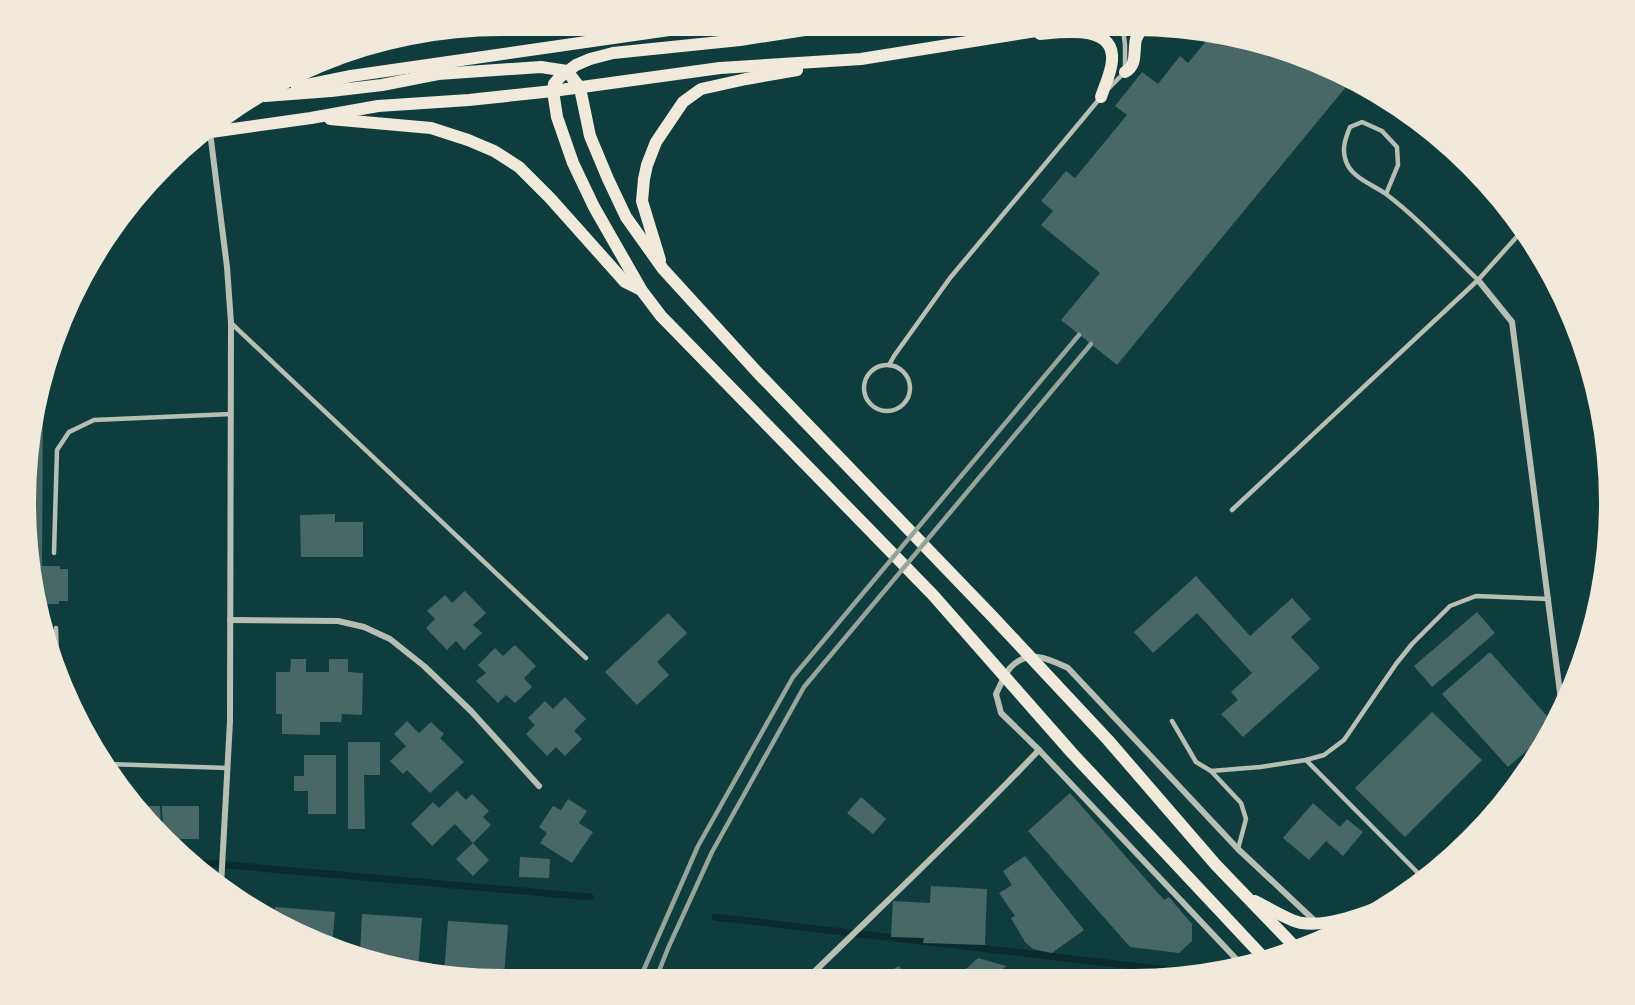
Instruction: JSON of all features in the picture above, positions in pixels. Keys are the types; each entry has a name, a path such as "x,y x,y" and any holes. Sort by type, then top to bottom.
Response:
{"main road":[{"path":"285,90 351,76 628,36"},
{"path":"766,36 613,53 590,59 567,71 555,84 553,91 557,117 573,163 594,207 642,291 661,316 933,595 1072,753 1258,951"},
{"path":"663,269 642,201 644,179 656,142 683,102 701,89 861,58 1008,36"},
{"path":"996,38 1021,36"},
{"path":"1100,36 1106,39 1113,57 1101,97"},
{"path":"1125,72 1133,63 1138,36"},
{"path":"223,129 311,118 378,106 469,100 580,88 720,68 861,58"},
{"path":"274,96 382,86 438,74 533,67 567,71 580,88 590,136 626,217 663,269 757,372 992,615 1085,715 1216,865 1289,941"},
{"path":"311,118 431,128 494,151 519,167 625,282 642,291"},
{"path":"1249,898 1300,923 1318,923 1347,917"}],"street":[{"path":"209,140 227,267 231,323 230,721 222,875"},
{"path":"1478,280 1512,322 1560,689"},
{"path":"230,620 338,621 364,627 390,639 424,666 463,704 539,786"},
{"path":"1235,957 1001,713 996,694 1010,668 1024,659 1043,657 1068,668 1238,849 1318,923"},
{"path":"818,969 990,802 1038,750"}],"lane":[{"path":"889,365 950,278 1101,97 1125,72 1124,36"},
{"path":"1386,194 1398,165 1397,147 1382,131 1362,122 1350,127 1345,140 1345,159 1353,173 1386,194 1478,280"},
{"path":"1232,510 1478,280 1516,238"},
{"path":"231,323 586,658"},
{"path":"882,365 889,365 903,371 907,378 909,393 900,406 893,409 878,409 867,399 864,386 869,373 882,365"},
{"path":"54,553 57,450 69,432 94,420 231,414"},
{"path":"1211,771 1260,767 1306,760 1324,754 1344,740 1401,657 1450,606 1476,596 1549,599"},
{"path":"56,628 56,637"},
{"path":"1172,721 1196,762 1211,771 1241,803 1246,819 1238,849"},
{"path":"1306,760 1417,872"},
{"path":"117,764 228,768"}],"building":[{"path":"1205,42 1282,61 1346,87 1117,365 1061,320 1100,273 1041,225 1053,211 1041,201 1066,171 1075,178 1127,115 1115,106 1142,72 1158,84 1180,56 1188,63"},
{"path":"43,424 42,566 60,566 60,569 68,569 68,601 59,601 59,604 47,604 37,533 37,472"},
{"path":"335,514 335,522 363,522 363,557 301,557 300,515"},
{"path":"1196,576 1250,636 1292,598 1311,619 1291,637 1320,668 1243,737 1221,714 1238,700 1231,692 1252,673 1197,613 1153,653 1134,632"},
{"path":"465,591 486,613 473,625 482,633 464,650 456,641 447,650 426,628 435,619 427,611 445,595 452,603"},
{"path":"1477,612 1495,633 1432,687 1414,666"},
{"path":"668,613 687,633 657,662 669,675 637,705 605,672"},
{"path":"515,645 536,666 524,678 532,687 515,703 506,695 498,703 476,681 486,673 478,665 495,648 503,656"},
{"path":"1490,652 1547,716 1529,749 1508,767 1442,694"},
{"path":"291,659 306,659 306,672 329,672 329,659 348,659 348,672 363,673 362,715 342,714 341,722 320,722 320,735 282,734 282,714 276,714 276,672 290,672"},
{"path":"565,697 586,719 574,731 582,739 565,756 556,747 547,756 526,734 535,725 528,718 545,701 553,709"},
{"path":"1432,712 1482,760 1405,837 1355,788"},
{"path":"407,721 419,733 431,722 444,734 440,738 464,762 430,793 407,770 403,774 390,761 406,746 394,734"},
{"path":"348,742 380,742 380,775 364,775 365,829 348,829"},
{"path":"304,755 336,755 336,814 308,814 308,791 294,791 294,776 304,776"},
{"path":"457,791 466,800 472,794 489,811 483,817 491,825 473,843 455,824 432,846 411,824 433,802 439,808"},
{"path":"1070,793 1164,900 1169,897 1192,924 1192,941 1179,953 1130,947 1028,831"},
{"path":"861,797 886,819 873,834 847,813"},
{"path":"568,799 587,811 579,823 593,832 572,863 540,843 547,833 539,827 553,806 561,810"},
{"path":"1313,803 1340,827 1347,819 1363,832 1343,856 1326,841 1309,860 1283,838"},
{"path":"149,806 160,806 161,819"},
{"path":"162,806 199,806 199,839 180,839 163,821"},
{"path":"473,843 489,860 473,876 456,859"},
{"path":"1025,856 1084,930 1052,953 1033,949 1025,942 1011,918 1015,916 999,893 1012,885 1003,871"},
{"path":"520,857 550,859 549,878 519,877"},
{"path":"931,886 987,889 985,945 923,943 924,938 891,937 893,901 930,903"},
{"path":"275,907 335,912 333,936 296,921 275,910"},
{"path":"362,914 422,918 419,961 360,946"},
{"path":"448,921 508,925 505,969 445,965"},
{"path":"978,958 1006,966 1003,969 966,969"}],"waterway":[{"path":"207,863 590,897"},
{"path":"715,917 1153,968"}],"railway":[{"path":"644,969 698,846 793,677 1079,335"},
{"path":"660,969 712,852 804,687 1091,344"}]}
